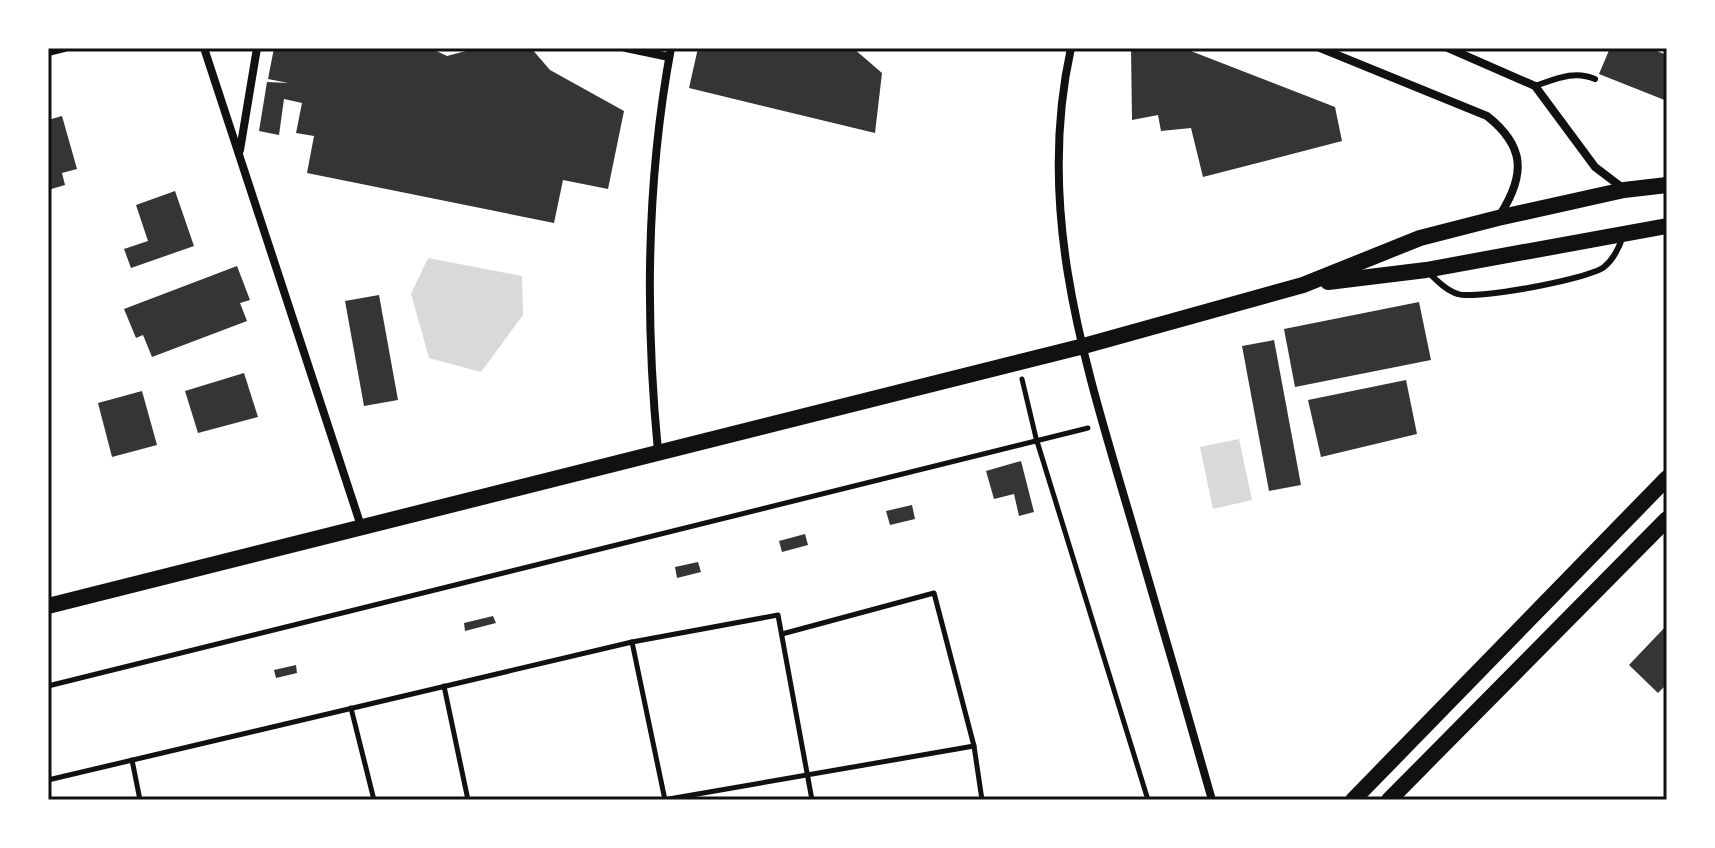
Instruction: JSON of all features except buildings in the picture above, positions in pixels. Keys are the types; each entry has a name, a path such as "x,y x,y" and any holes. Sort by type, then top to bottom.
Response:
{"main road":[{"path":"48,606 1080,347 1303,285 1420,238 1624,190 1667,185"},
{"path":"1303,285 1426,270 1667,226"},
{"path":"1353,800 1667,478"},
{"path":"1389,800 1667,519"}],"street":[{"path":"48,52 64,48"},
{"path":"204,48 361,526"},
{"path":"239,155 257,48"},
{"path":"626,48 670,52 652,208 647,286 649,358 658,451"},
{"path":"1071,48 1059,146 1060,212 1080,347 1212,800"},
{"path":"1320,48 1487,116 1507,132 1519,171 1512,196 1498,218"},
{"path":"1448,48 1535,86 1595,167 1624,190"}],"lane":[{"path":"1535,86 1569,75 1584,74 1595,79"},
{"path":"1426,270 1457,294 1476,296 1586,276 1605,267 1618,252 1624,232"}],"path":[{"path":"1018,363 1036,438 1148,800"},
{"path":"48,686 1036,438 1103,425"},
{"path":"782,634 934,593 974,746 982,800"},
{"path":"48,780 632,642 778,615 812,800"},
{"path":"632,642 664,800 974,746"},
{"path":"444,686 468,800"},
{"path":"351,708 374,800"},
{"path":"132,760 140,800"}],"shaded area":[{"path":"428,258 522,276 523,315 481,372 429,358 411,294"},
{"path":"1239,439 1252,500 1213,509 1200,447"}]}
